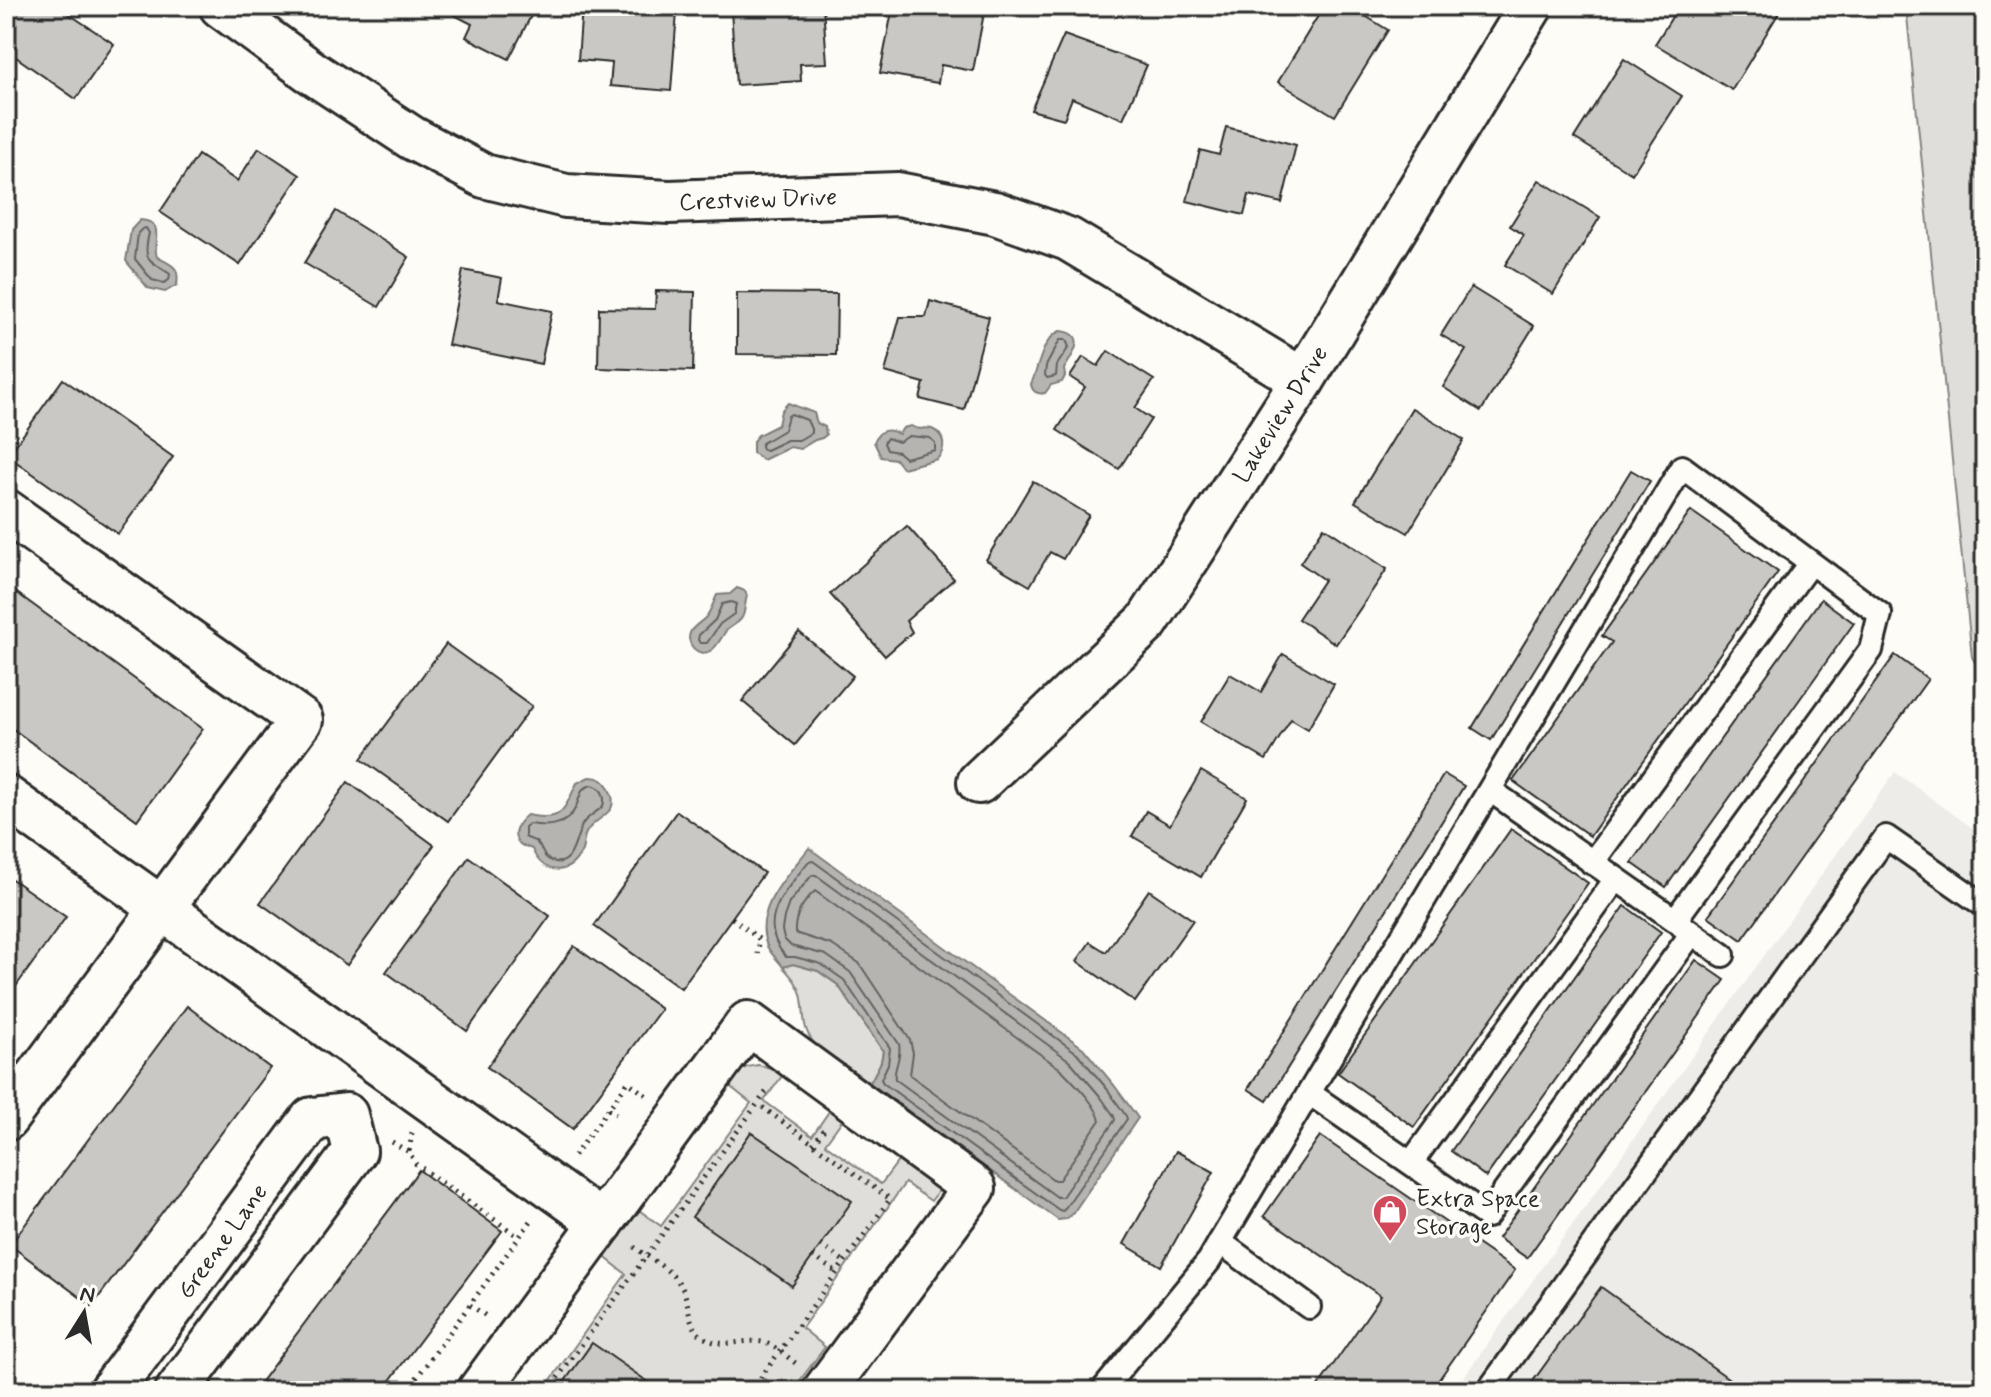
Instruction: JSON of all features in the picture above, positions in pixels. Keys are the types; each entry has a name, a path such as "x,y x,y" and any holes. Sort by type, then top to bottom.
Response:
{"street":[{"name":"Crestview Drive","path":"221,6 310,71 412,138 484,176 566,196 669,202 898,194 995,213 1068,239 1303,380"},
{"name":"Lakeview Drive","path":"979,782 1147,622 1303,380 1531,6"},
{"path":"6,511 301,720 6,1119"},
{"path":"6,797 614,1232"},
{"path":"479,1391 614,1232 748,1023 974,1188 814,1380"},
{"path":"177,1391 355,1151 346,1115 382,1066"},
{"name":"Greene Lane","path":"111,1391 312,1119 346,1115"}],"lane":[{"path":"1102,1391 1209,1261 1220,1242 1309,1093 1490,790 1682,467 1880,614 1871,650 1487,1216 1309,1093"},
{"path":"1592,863 1810,563"},
{"path":"1490,790 1723,955"},
{"path":"1488,1391 1886,837 1985,906"},
{"path":"1411,1163 1616,879"},
{"path":"1220,1242 1309,1307"}],"path":[{"path":"732,918 759,939 758,954"},
{"path":"548,1391 793,1055"},
{"path":"568,1165 628,1082 649,1098"},
{"path":"751,1391 890,1199 758,1104"},
{"path":"608,1109 616,1114"},
{"path":"414,1121 409,1152 416,1164 519,1237"},
{"path":"407,1391 533,1217"},
{"path":"614,1232 681,1285 690,1319 704,1338 718,1344 757,1341 767,1344 814,1380"},
{"path":"821,1245 845,1262"},
{"path":"813,1256 837,1273"}],"shaded area":[{"path":"1906,6 1985,6 1985,680 1972,657"},
{"path":"1895,772 1985,837 1985,1391 1454,1391"},
{"path":"793,964 818,971 838,985 883,1051 870,1083 810,1038 805,1026 800,990 783,967"},
{"path":"758,1065 771,1068 782,1076 764,1101 812,1136 830,1110 843,1119 825,1144 881,1184 899,1160 940,1189 931,1201 905,1183 802,1328 825,1347 792,1391 781,1391 765,1379 756,1391 543,1391 626,1274 602,1255 636,1208 661,1226 751,1103 727,1084 740,1070"}],"water":[{"path":"140,220 156,228 157,257 176,270 177,285 165,292 148,288 126,261 131,230"},
{"path":"1060,331 1069,333 1076,340 1064,369 1065,376 1062,382 1051,385 1045,393 1037,393 1031,384 1041,355 1049,341"},
{"path":"788,403 814,413 817,423 825,427 826,435 800,449 790,447 763,460 753,453 753,441 778,425 781,411"},
{"path":"903,428 932,429 940,435 943,447 937,459 902,468 895,459 881,457 874,442 878,434 888,430 899,434"},
{"path":"737,588 745,591 747,596 743,617 726,631 713,649 705,653 697,651 689,640 691,631 707,616 717,595 730,594"},
{"path":"589,777 601,780 607,786 613,804 590,827 582,851 573,863 560,870 547,867 532,849 517,840 516,828 527,815 548,817 560,812 577,783"},
{"path":"809,848 1083,1048 1138,1118 1066,1219 1058,1220 870,1083 883,1051 838,985 818,971 793,964 783,967 770,951 764,932 768,906"}],"building":[{"path":"20,6 57,6 114,44 76,99 6,50 6,27"},
{"path":"437,6 536,6 509,59 466,37 472,24"},
{"path":"582,6 677,12 671,91 610,86 612,63 578,60"},
{"path":"823,6 827,63 800,64 801,81 736,85 731,10"},
{"path":"893,6 949,6 984,13 973,71 941,65 938,83 880,73"},
{"path":"1324,6 1349,6 1388,30 1335,116 1278,82"},
{"path":"1679,6 1783,6 1732,90 1655,44"},
{"path":"1064,35 1147,65 1123,119 1072,98 1064,119 1031,110"},
{"path":"1624,59 1682,96 1632,174 1574,138"},
{"path":"1226,127 1296,145 1282,203 1249,195 1244,215 1187,201 1200,150 1219,155"},
{"path":"259,148 300,175 240,265 160,212 198,155 237,181"},
{"path":"1539,180 1600,217 1553,294 1505,265 1524,235 1510,226"},
{"path":"336,211 409,257 379,307 304,263"},
{"path":"463,270 502,278 498,300 552,311 541,364 448,345"},
{"path":"1471,287 1534,326 1481,411 1443,387 1466,350 1441,335"},
{"path":"656,291 695,292 693,371 598,368 599,308 655,309"},
{"path":"737,293 837,294 836,355 737,354"},
{"path":"930,301 989,317 964,410 920,399 924,383 885,372 900,317 926,317"},
{"path":"1108,351 1154,380 1135,408 1151,419 1119,469 1057,430 1085,387 1070,377 1083,357 1098,366"},
{"path":"63,379 173,457 118,534 8,456"},
{"path":"1412,408 1464,440 1408,533 1355,502"},
{"path":"1631,470 1650,481 1491,740 1472,728"},
{"path":"1033,481 1089,515 1063,559 1050,552 1030,586 986,560"},
{"path":"1691,511 1778,572 1590,836 1513,781 1612,642 1602,636"},
{"path":"907,526 954,579 906,621 912,632 885,656 830,594"},
{"path":"1324,527 1387,569 1336,644 1298,619 1324,580 1300,563"},
{"path":"6,585 203,729 137,820 6,724"},
{"path":"1821,599 1854,623 1666,887 1632,863"},
{"path":"799,632 853,676 795,745 742,701"},
{"path":"446,644 532,706 448,821 361,759"},
{"path":"1283,654 1334,684 1308,729 1291,719 1266,760 1201,722 1230,674 1261,692"},
{"path":"1895,655 1928,679 1742,940 1708,916"},
{"path":"1201,771 1247,798 1201,877 1132,836 1146,811 1170,825"},
{"path":"1444,774 1464,786 1267,1101 1248,1089"},
{"path":"348,782 434,845 347,965 260,903"},
{"path":"677,811 764,873 681,988 594,926"},
{"path":"1511,829 1588,883 1414,1127 1338,1073"},
{"path":"469,857 550,916 467,1031 386,972"},
{"path":"6,875 66,917 6,1000"},
{"path":"1149,890 1193,920 1135,1002 1077,961 1090,942 1106,952"},
{"path":"1625,906 1661,932 1486,1177 1451,1151"},
{"path":"574,946 661,1009 573,1129 487,1067"},
{"path":"1696,960 1725,980 1527,1258 1498,1238"},
{"path":"187,1006 270,1068 92,1306 10,1245"},
{"path":"751,1132 852,1201 792,1286 692,1217"},
{"name":"Extra Space Storage","path":"1320,1136 1515,1270 1431,1391 1315,1391 1381,1296 1264,1216"},
{"path":"1176,1151 1214,1172 1161,1266 1124,1244"},
{"path":"419,1170 502,1231 382,1391 254,1391"},
{"path":"1601,1287 1739,1386 1736,1391 1526,1391"},
{"path":"592,1343 661,1391 558,1391"}],"place":[{"name":"Extra Space Storage","path":"1390,1243"}]}
